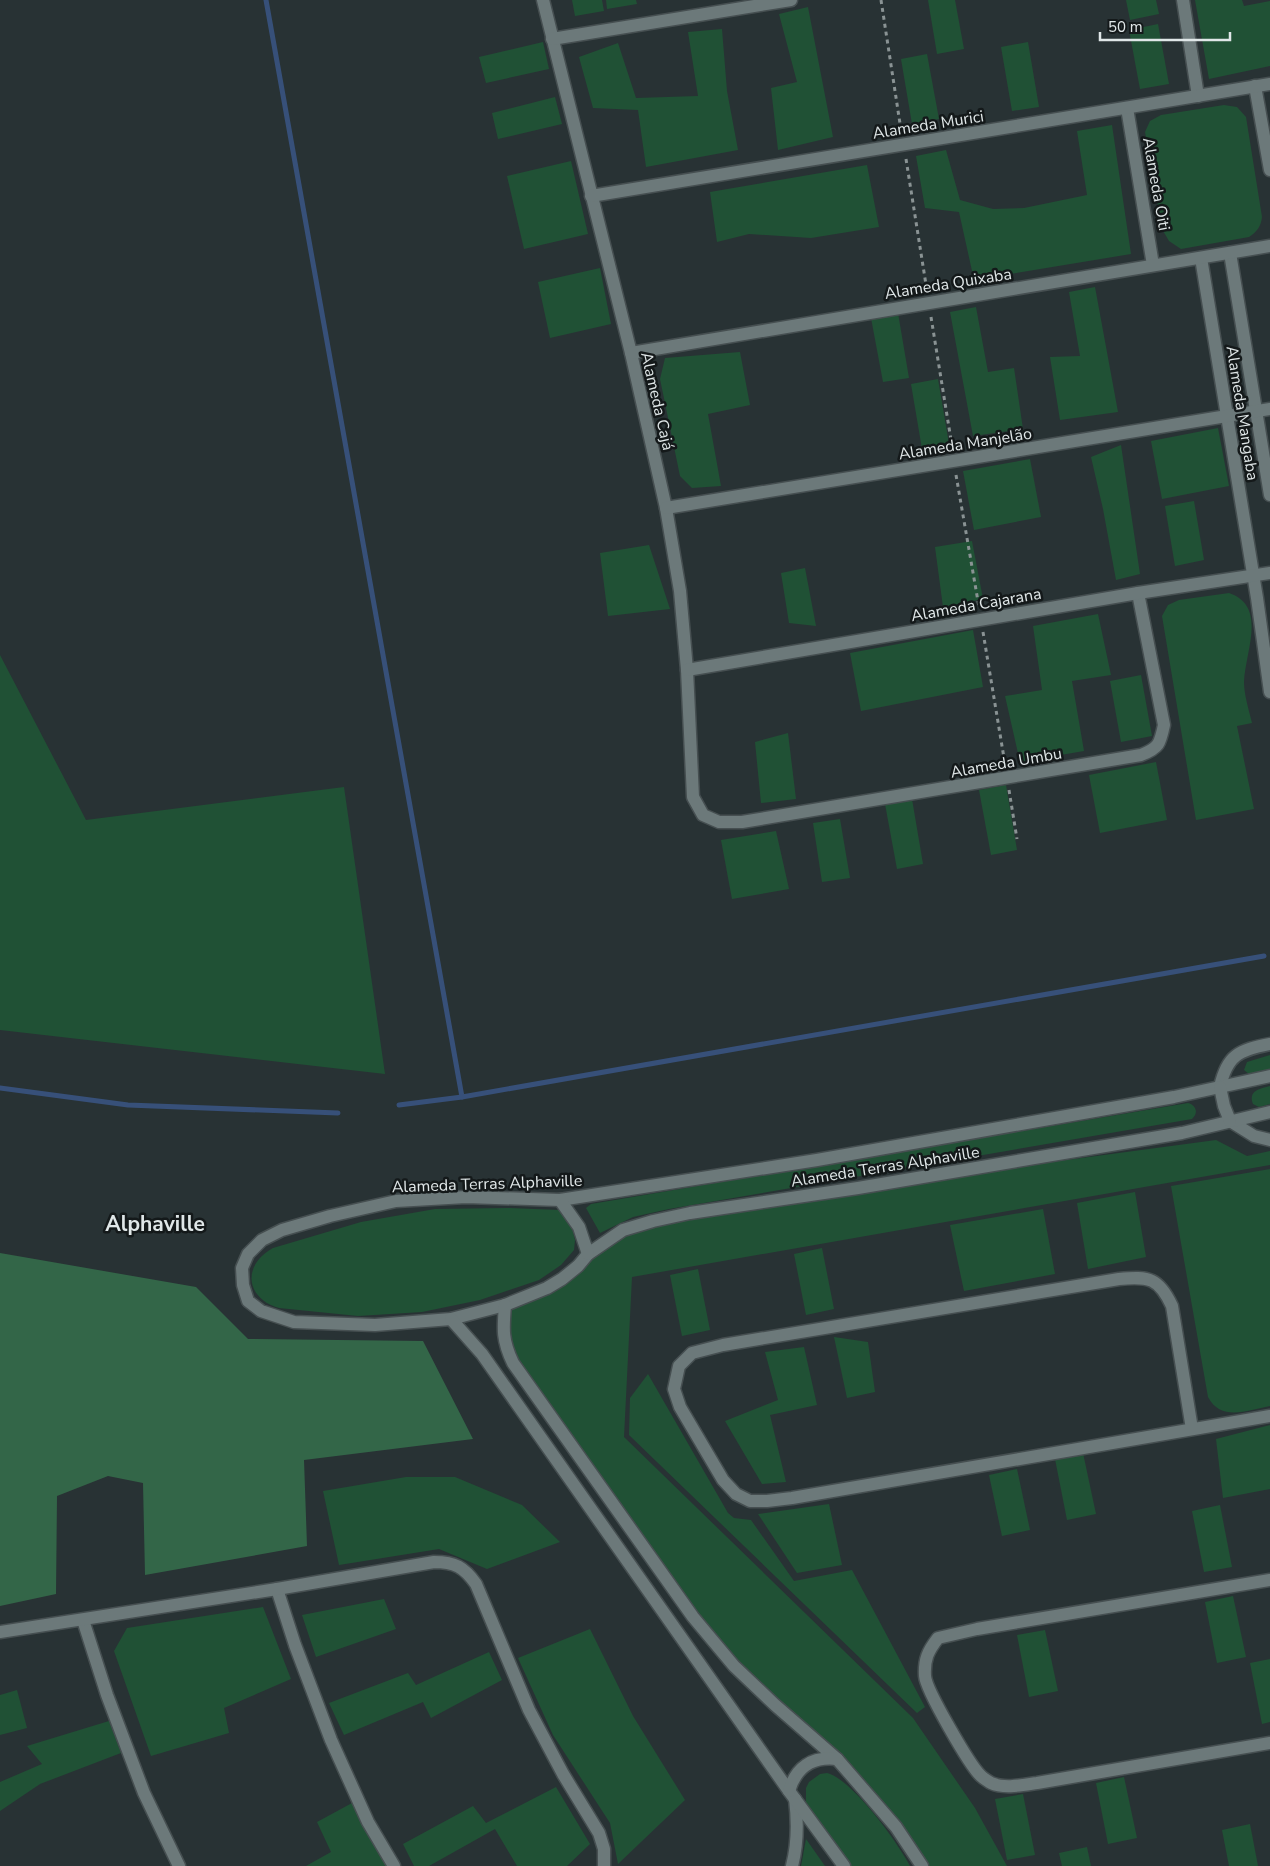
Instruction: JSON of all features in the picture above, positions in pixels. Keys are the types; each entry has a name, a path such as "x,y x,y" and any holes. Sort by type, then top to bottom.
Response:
{"street":[{"name":"Alameda Cajá","path":"543,0 631,353 666,508 680,591 687,670 693,797 703,815"},
{"path":"552,39 791,0"},
{"path":"1183,0 1198,96"},
{"name":"Alameda Murici","path":"591,196 1270,84"},
{"path":"1255,86 1270,170"},
{"name":"Alameda Oiti","path":"1127,108 1153,266"},
{"name":"Alameda Quixaba","path":"631,353 1270,246"},
{"name":"Alameda Mangaba","path":"1230,253 1270,495"},
{"name":"Alameda Mangaba","path":"1201,258 1268,669 1270,692"},
{"name":"Alameda Manjelão","path":"666,508 1270,409"},
{"name":"Alameda Cajarana","path":"687,670 1138,593 1270,573"},
{"name":"Alameda Umbu","path":"703,815 719,822 742,822 1141,755 1155,750 1161,741 1164,725 1138,593"},
{"path":"1270,1044 1236,1055 1228,1064 1220,1087 1224,1106 1230,1121 1254,1136 1270,1140"},
{"name":"Alameda Terras Alphaville","path":"1270,1076 1220,1087 817,1160 560,1200 466,1197 387,1203 330,1216 282,1230 262,1240 248,1254 242,1268 243,1285 248,1301 261,1311 294,1322 375,1325 450,1319 505,1305 547,1288 578,1266 588,1254 623,1230 653,1221 1182,1133 1270,1112"},
{"path":"560,1200 579,1227 588,1254"},
{"path":"1192,1428 1172,1306 1165,1290 1156,1282 1142,1277 1119,1279 724,1345 692,1353 679,1366 674,1389 680,1407 724,1480 736,1494 750,1501 768,1502 1270,1416"},
{"path":"505,1305 503,1330 507,1349 513,1362 693,1617 734,1666 836,1759 895,1825 922,1866"},
{"path":"450,1319 482,1354 844,1866"},
{"path":"0,1632 277,1589 434,1562 453,1564 469,1574 476,1584 529,1710 563,1774 599,1833 604,1849 604,1866"},
{"path":"1270,1580 977,1628 938,1638 926,1654 925,1678 934,1700 959,1744 981,1776 993,1784 1012,1786 1028,1784 1270,1743"},
{"path":"277,1589 295,1645 331,1740 368,1822 394,1866"},
{"path":"83,1620 107,1695 144,1793 179,1866"},
{"path":"792,1866 797,1846 798,1824 792,1795 792,1780 806,1764 820,1759 836,1759"}],"path":[{"path":"881,0 954,461 1017,839"}],"green space":[{"path":"572,0 602,0 604,11 575,16"},
{"path":"606,0 636,0 637,4 607,9"},
{"path":"928,0 955,0 964,49 937,54"},
{"path":"1126,0 1156,0 1159,14 1130,20"},
{"path":"1195,0 1242,0 1244,6 1270,1 1270,66 1209,79"},
{"path":"808,7 833,137 778,150 771,88 797,82 779,14"},
{"path":"1158,24 1169,84 1140,89 1129,30"},
{"path":"722,29 727,91 738,150 646,167 638,110 593,108 579,57 618,43 636,98 698,96 688,32"},
{"path":"543,42 549,69 486,83 479,57"},
{"path":"1028,42 1039,107 1012,111 1001,47"},
{"path":"927,54 939,119 912,124 901,59"},
{"path":"555,97 562,124 498,139 492,113"},
{"path":"1224,105 1237,107 1246,117 1262,217 1261,223 1249,237 1181,249 1169,241 1162,229 1145,132 1150,121 1161,115"},
{"path":"1112,125 1131,254 974,280 959,212 925,208 916,156 946,150 960,200 993,209 1024,208 1087,195 1077,131"},
{"path":"571,161 588,234 524,249 507,176"},
{"path":"867,165 879,227 811,238 749,234 717,242 710,192"},
{"path":"600,268 611,324 550,338 538,282"},
{"path":"1095,287 1118,412 1060,420 1050,357 1080,356 1069,292"},
{"path":"976,307 988,372 1014,368 1023,429 973,436 950,312"},
{"path":"898,313 909,378 883,382 871,318"},
{"path":"740,352 750,405 708,414 721,486 692,488 680,476 660,379 665,358"},
{"path":"938,379 949,444 922,449 911,384"},
{"path":"1218,428 1229,486 1162,499 1151,441"},
{"path":"1121,445 1140,574 1116,580 1091,457"},
{"path":"1030,459 1041,517 974,530 963,471"},
{"path":"1194,501 1204,560 1175,566 1165,506"},
{"path":"972,541 983,599 943,607 935,547"},
{"path":"649,545 670,609 608,616 600,553"},
{"path":"805,568 816,626 789,623 781,573"},
{"path":"1229,593 1241,599 1248,608 1251,619 1252,631 1244,682 1252,723 1237,726 1254,809 1196,820 1162,616 1168,605 1179,600"},
{"path":"1098,614 1111,675 1072,681 1084,751 1020,762 1005,696 1042,690 1033,626"},
{"path":"973,630 983,687 861,711 850,653"},
{"path":"0,655 86,820 344,787 385,1074 0,1030"},
{"path":"1141,675 1152,736 1121,742 1110,681"},
{"path":"788,733 796,799 761,803 755,742"},
{"path":"1156,762 1167,820 1100,833 1089,775"},
{"path":"1006,785 1017,850 991,855 979,790"},
{"path":"912,799 923,864 897,869 885,804"},
{"path":"840,819 850,878 822,882 813,823"},
{"path":"776,831 789,889 732,899 721,840"},
{"path":"1270,1055 1270,1069 1249,1074 1244,1070 1247,1062"},
{"path":"1270,1086 1270,1104 1259,1107 1253,1104 1252,1096 1254,1093 1259,1089"},
{"path":"1188,1103 1196,1110 1192,1119 669,1209 633,1217 600,1233 586,1208 591,1204"},
{"path":"1216,1140 1247,1156 1270,1151 1270,1165 632,1277 624,1437 913,1718 975,1808 1007,1866 922,1866 876,1802 734,1666 513,1363 505,1305 547,1288 623,1230 858,1188"},
{"path":"1270,1169 1270,1406 1244,1412 1228,1412 1220,1410 1213,1405 1208,1397 1171,1186"},
{"path":"1135,1192 1146,1257 1088,1269 1077,1203"},
{"path":"509,1208 559,1210 566,1217 572,1228 575,1240 574,1250 561,1265 539,1280 480,1300 422,1312 358,1316 279,1308 259,1297 254,1289 252,1272 256,1263 273,1248 361,1222 435,1209"},
{"path":"1043,1209 1055,1274 964,1291 950,1225"},
{"path":"822,1248 834,1309 806,1315 794,1254"},
{"path":"0,1253 196,1287 248,1339 423,1341 473,1439 304,1460 307,1546 145,1575 143,1483 108,1476 57,1496 56,1594 0,1606"},
{"path":"698,1269 710,1330 682,1336 670,1275"},
{"path":"834,1337 868,1342 875,1392 847,1398"},
{"path":"804,1347 817,1405 770,1415 786,1482 762,1484 725,1421 778,1400 765,1352"},
{"path":"648,1374 728,1513 734,1518 751,1520 794,1581 852,1570 925,1707 917,1713 629,1435 630,1398"},
{"path":"1270,1425 1270,1489 1223,1498 1216,1439"},
{"path":"1083,1453 1096,1514 1067,1520 1055,1459"},
{"path":"1017,1469 1030,1530 1002,1536 989,1475"},
{"path":"406,1477 455,1477 522,1505 560,1542 487,1569 439,1549 339,1565 323,1491"},
{"path":"829,1504 842,1565 797,1573 758,1514"},
{"path":"1220,1505 1232,1567 1204,1572 1192,1511"},
{"path":"1233,1596 1246,1657 1217,1663 1205,1602"},
{"path":"384,1599 396,1629 316,1657 302,1615"},
{"path":"263,1607 291,1679 224,1708 229,1733 151,1756 114,1651 127,1628"},
{"path":"590,1629 633,1716 685,1800 618,1864 610,1823 553,1735 518,1658"},
{"path":"1045,1630 1058,1691 1029,1697 1017,1635"},
{"path":"489,1652 502,1680 431,1718 423,1702 344,1735 329,1703 408,1673 416,1685"},
{"path":"1270,1659 1270,1722 1262,1724 1250,1663"},
{"path":"17,1690 27,1728 0,1735 0,1695"},
{"path":"109,1721 121,1753 40,1784 0,1811 0,1782 42,1764 27,1746"},
{"path":"827,1773 849,1787 861,1799 885,1828 910,1866 851,1866 806,1802 806,1788 809,1782 820,1774"},
{"path":"1124,1777 1137,1838 1108,1844 1096,1783"},
{"path":"556,1787 590,1844 567,1866 517,1866 495,1829 429,1866 414,1866 403,1844 473,1806 486,1823"},
{"path":"1023,1794 1035,1855 1007,1860 995,1799"},
{"path":"352,1803 387,1866 306,1866 331,1852 317,1822"},
{"path":"1250,1824 1258,1866 1229,1866 1222,1830"},
{"path":"806,1839 825,1866 801,1866"},
{"path":"1087,1847 1091,1866 1062,1866 1059,1853"}],"waterway":[{"path":"266,0 462,1097"},
{"path":"399,1105 462,1097 1264,956"},
{"path":"0,1088 128,1105 338,1113"}],"district":[{"name":"Alphaville","path":"155,1224"}]}
